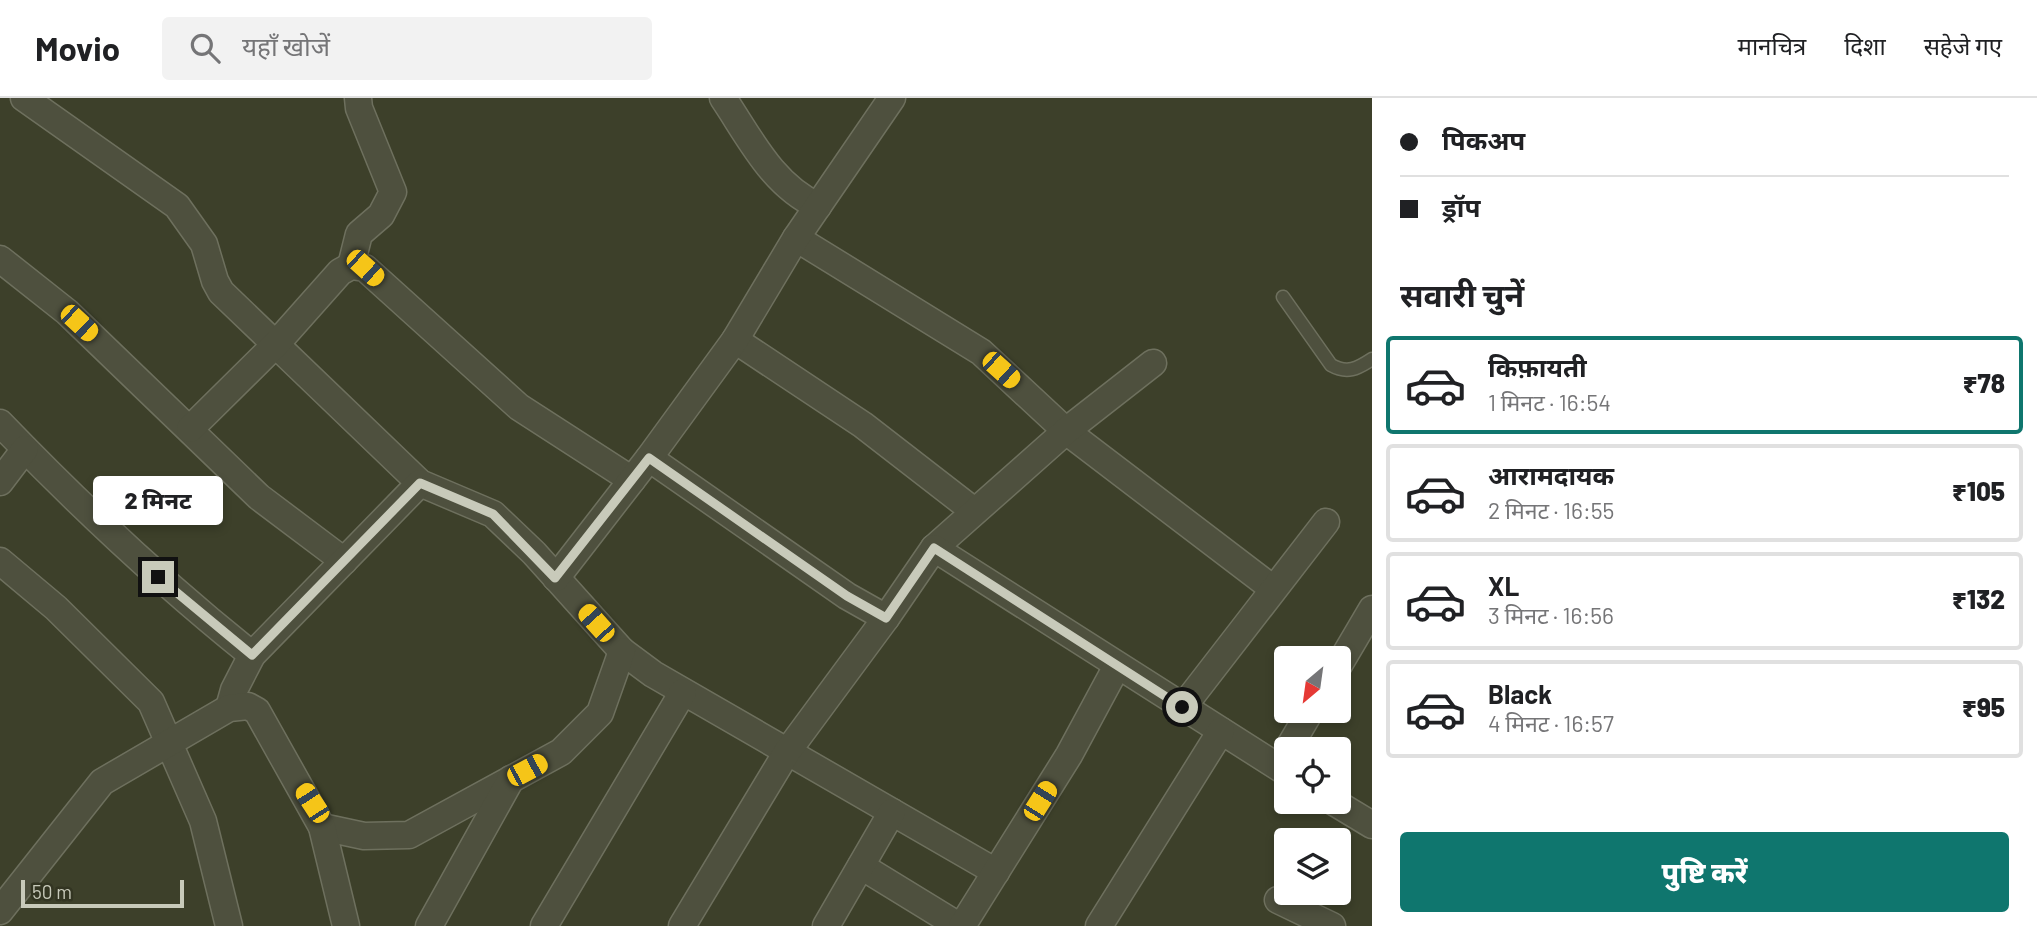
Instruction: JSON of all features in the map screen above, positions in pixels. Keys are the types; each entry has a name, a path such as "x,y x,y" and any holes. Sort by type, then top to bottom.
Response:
{"street":[{"path":"24,98 177,206 204,244 221,292 420,483 493,514 622,651 682,692 996,872"},
{"path":"351,266 359,234 381,215 393,192 359,108 358,98"},
{"path":"723,98 782,182 798,197 818,206"},
{"path":"555,578 649,458 735,340 796,238 892,98"},
{"path":"796,238 981,352 1066,431 1272,589"},
{"path":"0,259 67,313 260,497 344,561"},
{"path":"190,429 276,344 340,272 351,266 365,268 519,407 632,480"},
{"path":"735,340 863,425 974,511"},
{"path":"681,926 787,752 934,548 1066,431 1153,363"},
{"path":"0,423 166,584 252,655"},
{"path":"0,482 25,449"},
{"path":"649,458 847,596 886,618"},
{"path":"229,708 234,690 252,655 420,483"},
{"path":"1182,707 1326,522"},
{"path":"934,548 1221,731 1274,755"},
{"path":"0,561 55,608 150,702 203,821 229,926"},
{"path":"1350,646 1372,609"},
{"path":"322,827 364,836 409,835 561,752 600,713 622,651"},
{"path":"860,866 960,926 1069,755 1117,666"},
{"path":"544,926 682,692"},
{"path":"0,911 102,782 229,708 248,706 257,711 322,827 346,926"},
{"path":"1099,926 1221,731"},
{"path":"429,926 511,779"},
{"path":"826,926 892,812"},
{"path":"1351,812 1372,825"},
{"path":"1288,905 1332,926"}],"lane":[{"path":"1283,297 1331,365 1342,371 1356,369 1372,359"}],"route":[{"path":"158,577 252,655 420,483 493,514 534,553 555,578 649,458 847,596 886,618 934,548 1182,707"}]}
